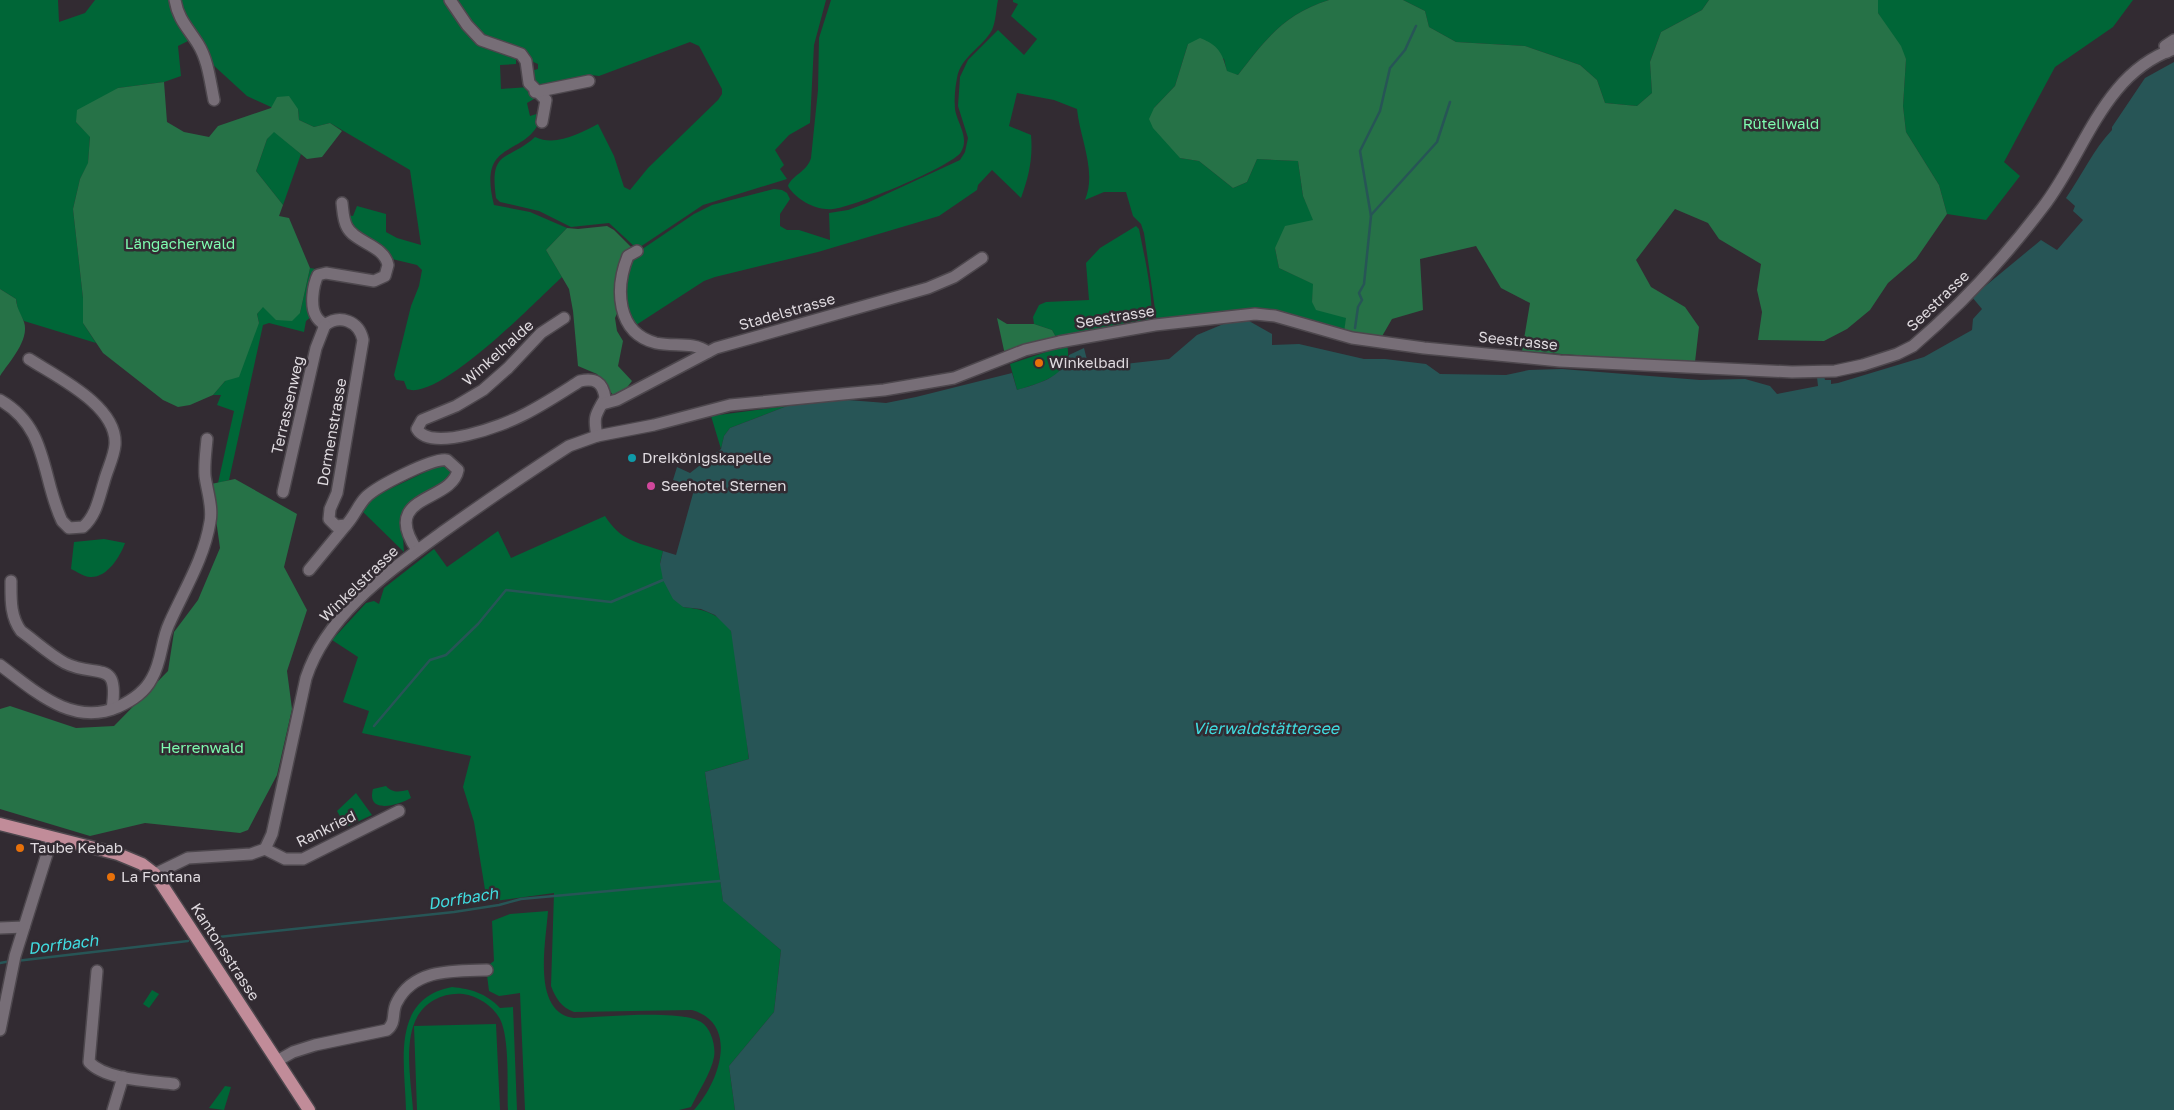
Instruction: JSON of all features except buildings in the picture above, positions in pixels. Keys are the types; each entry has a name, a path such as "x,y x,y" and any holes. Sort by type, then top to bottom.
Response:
{"main road":[{"name":"Kantonsstrasse","path":"0,824 129,858 155,874 309,1110"}],"street":[{"path":"175,0 179,18 205,57 214,100"},
{"path":"450,0 467,25 481,40 522,54 526,61 529,83 535,92 546,100 542,122"},
{"path":"2170,51 2165,46 2167,42 2174,40"},
{"name":"Seestrasse","path":"597,436 654,425 730,405 884,390 954,378 1025,350 1059,342 1155,325 1255,314 1275,316 1352,338 1426,348 1560,361 1792,372 1835,370 1863,365 1897,354 1913,346 2001,260 2059,184 2114,91 2130,75 2170,51"},
{"path":"535,92 589,81"},
{"path":"325,325 316,316 314,304 314,282 318,275 326,272 374,282 385,276 388,265 383,254 349,231 344,219 342,203"},
{"path":"637,251 628,256 620,292 620,305 632,327 642,337 656,343 699,346 708,352"},
{"name":"Stadelstrasse","path":"602,404 617,400 708,352 928,288 954,276 982,258"},
{"name":"Winkelhalde","path":"564,318 541,333 508,368 482,390 456,406 422,420 418,429 425,436 436,438 476,434 522,416 580,381 590,379 598,381 605,398 596,410 594,418 597,436"},
{"name":"Dormenstrasse","path":"325,325 338,319 348,321 360,330 363,340 337,493 328,514 332,524 341,527 346,526"},
{"name":"Terrassenweg","path":"283,492 316,348 325,325"},
{"path":"0,400 18,413 36,436 62,521 70,528 83,527 93,514 113,454 115,438 113,430 107,416 94,402 29,359"},
{"name":"Winkelstrasse","path":"265,849 272,834 303,688 316,653 333,627 387,574 417,550 569,446 597,436"},
{"path":"0,665 52,703 64,708 88,713 112,709 133,700 153,677 169,623 197,567 211,520 204,465 207,439"},
{"path":"309,570 346,526 365,498 374,490 436,461 447,460 458,470 452,482 416,503 408,515 409,537 417,550"},
{"path":"10,581 11,607 16,625 21,631 65,663 102,672 110,676 114,682 112,709"},
{"name":"Rankried","path":"265,849 285,859 303,859 399,810"},
{"path":"0,1030 14,962 52,838"},
{"path":"155,874 188,858 251,854 265,849"},
{"path":"0,928 24,927"},
{"path":"277,1061 293,1052 387,1030 394,1022 396,1002 409,987 425,976 438,972 486,970"},
{"path":"97,971 89,1062 94,1067 123,1077 174,1084"},
{"path":"113,1110 123,1077"}],"green space":[{"path":"0,0 58,0 59,22 85,13 95,0 173,0 192,39 178,46 181,76 164,82 118,88 76,122 90,136 88,164 80,179 73,209 83,298 83,323 96,343 24,321 18,311 16,299 0,289"},
{"path":"177,0 448,0 471,34 516,54 516,64 500,65 501,89 529,87 534,99 527,103 530,116 543,112 536,127 527,138 498,157 492,167 490,182 494,205 530,212 567,228 546,250 562,277 510,326 464,365 441,380 422,389 407,389 404,381 396,380 394,375 422,270 417,265 388,258 350,228 347,215 353,216 357,206 386,214 386,232 397,238 421,245 410,170 330,123 314,127 299,120 298,109 271,107 247,96 211,63"},
{"path":"456,0 826,0 814,45 810,123 789,135 775,150 784,165 780,169 787,179 703,205 640,247 634,246 609,223 571,227 539,211 500,202 496,198 495,171 498,163 503,158 535,137 543,140 559,140 576,135 598,124 614,156 624,187 630,190 648,168 718,100 722,94 722,89 699,46 690,42 599,76 583,76 551,85 533,85 531,71 538,69 538,64 483,40"},
{"path":"831,0 998,0 992,30 967,58 959,70 957,78 955,94 956,114 964,136 961,152 940,167 901,185 859,202 827,209 814,206 802,200 788,186 806,167 811,158 818,90 819,38"},
{"path":"1013,0 1329,0 1300,13 1277,29 1238,75 1227,72 1224,59 1188,44 1175,86 1154,108 1180,158 1199,161 1233,188 1247,182 1257,159 1298,161 1303,196 1314,220 1275,248 1279,268 1314,284 1312,302 1347,318 1344,332 1288,315 1157,323 1144,233 1141,224 1133,216 1126,192 1104,192 1085,200 1088,189 1089,166 1077,109 1054,100 1017,93 1009,126 1031,135 1030,167 1021,198 992,170 978,185 977,190 939,216 818,252 715,277 704,281 633,327 629,321 623,276 635,254 694,214 712,205 774,189 782,190 787,193 790,199 780,214 780,226 787,230 799,230 830,240 829,213 848,210 867,203 960,160 965,152 968,138 958,106 960,77 968,60 998,30 1024,55 1037,39 1011,16 1018,4 1013,2"},
{"name":"Rüteliwald","path":"1329,0 1403,0 1425,11 1429,27 1456,42 1525,46 1580,65 1597,80 1605,103 1637,106 1652,93 1650,62 1661,32 1702,10 1709,0 1878,0 1878,13 1901,46 1906,59 1903,106 1906,132 1939,185 1947,214 1916,259 1888,283 1870,310 1847,329 1824,341 1758,340 1762,312 1757,290 1761,264 1719,239 1708,223 1675,209 1636,260 1651,287 1685,307 1699,327 1695,362 1522,351 1530,303 1501,288 1476,246 1420,259 1423,310 1392,319 1381,338 1344,332 1346,318 1316,310 1312,302 1313,284 1279,268 1275,248 1285,226 1313,220 1303,196 1298,161 1257,159 1247,182 1233,188 1199,161 1180,158 1153,128 1149,119 1154,108 1175,86 1188,44 1200,38 1211,43 1221,54 1227,71 1238,75 1277,29 1300,13"},
{"path":"1403,0 1709,0 1702,10 1661,32 1650,62 1652,93 1637,106 1605,103 1597,80 1580,65 1525,46 1456,42 1429,27 1425,11"},
{"path":"1878,0 2133,0 2113,27 2055,67 2004,162 2020,176 1986,220 1947,214 1939,185 1906,132 1903,106 1906,59 1878,13"},
{"name":"Längacherwald","path":"164,82 167,122 184,132 209,137 218,126 271,108 277,97 289,96 298,109 299,120 314,127 330,123 342,131 322,157 307,159 274,132 267,139 256,171 283,205 279,216 289,218 310,268 300,313 292,321 276,320 263,307 257,314 259,323 239,377 225,381 213,395 190,405 178,407 163,400 103,353 83,323 83,298 73,209 80,179 88,163 90,137 76,122 77,110 118,88"},
{"path":"274,131 301,154 283,205 256,171 267,139"},
{"path":"607,226 614,230 635,251 628,255 620,307 615,318 617,331 623,341 618,366 632,381 625,390 613,395 597,374 578,366 569,289 546,250 567,228 578,229"},
{"path":"1136,226 1139,229 1148,277 1151,304 1150,324 1057,339 1052,330 1034,324 1033,317 1039,305 1046,302 1089,300 1086,263 1100,248"},
{"path":"310,268 322,270 312,316 306,321 304,332 269,323 263,325 229,480 218,483 234,411 217,405 221,395 213,395 225,381 259,323 257,314 263,306 300,313"},
{"path":"0,289 16,299 25,329 18,351 0,376"},
{"path":"997,318 1007,324 1034,324 1052,330 1057,339 1005,355"},
{"path":"1067,345 1068,355 1066,364 1060,371 1045,381 1017,390 1010,364"},
{"path":"787,406 730,428 724,436 721,449 711,416"},
{"path":"442,464 452,469 450,478 414,498 408,504 403,521 404,552 362,511 371,498"},
{"name":"Herrenwald","path":"235,479 297,514 284,567 307,610 287,671 292,709 277,775 248,830 240,833 145,823 90,836 0,809 0,709 10,706 76,728 114,726 168,671 174,632 198,600 220,548 211,484"},
{"path":"605,516 623,536 637,543 663,551 660,563 683,607 697,609 715,616 730,629 732,636 749,759 705,772 723,900 781,950 774,1012 729,1066 735,1110 694,1110 711,1085 720,1055 720,1041 716,1028 707,1017 692,1010 574,1012 560,1002 551,986 554,893 487,902 474,822 463,787 471,756 362,733 369,711 343,702 358,657 332,640 366,603 374,601 379,604 384,588 434,549 447,567 498,531 511,558"},
{"path":"104,539 125,543 112,566 102,574 90,577 71,569 74,542"},
{"path":"386,786 396,791 408,790 411,798 392,805 379,805 374,802 372,797 373,789"},
{"path":"356,793 372,815 346,827 337,811"},
{"path":"548,911 544,974 546,990 552,1003 560,1013 574,1018 640,1015 676,1016 691,1018 701,1022 708,1028 713,1043 714,1057 707,1076 691,1107 679,1110 525,1110 520,993 499,996 489,991 486,967 494,961 492,921 510,914"},
{"path":"452,987 478,993 500,1008 513,1007 517,1110 508,1110 507,1051 500,1019 484,1002 469,995 452,994 434,1000 423,1009 415,1021 409,1050 413,1110 406,1110 404,1054 405,1035 410,1019 419,1005 432,994"},
{"path":"152,990 159,994 149,1008 143,1004"},
{"path":"496,1024 500,1110 417,1110 414,1026"},
{"path":"225,1086 231,1087 224,1110 209,1108"}],"water":[{"name":"Vierwaldstättersee","path":"2174,62 2174,1110 735,1110 729,1066 774,1012 781,950 723,901 705,772 749,759 731,631 715,615 701,609 683,607 673,599 663,580 660,564 663,551 676,555 694,490 673,480 677,467 690,473 721,449 724,436 730,428 787,406 848,400 886,403 1012,373 1017,390 1055,375 1066,363 1069,355 1084,348 1089,368 1169,359 1197,335 1233,320 1249,321 1272,334 1272,345 1299,344 1364,359 1385,359 1426,364 1440,374 1506,375 1529,370 1562,369 1700,380 1745,379 1770,386 1777,394 1818,386 1817,377 1824,376 1825,380 1831,380 1831,384 1838,383 1924,357 1972,330 1973,319 1982,309 1972,297 2041,240 2057,250 2083,220 2073,211 2075,206 2066,198 2093,154 2112,130 2112,127 2145,78"}],"waterway":[{"path":"1355,328 1358,307 1362,300 1359,293 1364,284 1371,216 1360,151 1380,111 1390,68 1405,50 1416,26"},
{"path":"1371,215 1437,142 1450,102"},
{"path":"374,726 430,660 446,655 478,624 506,590 611,602 663,580"},
{"name":"Dorfbach","path":"209,938 454,912 499,905 521,899 720,881"},
{"name":"Dorfbach","path":"16,961 188,941"},
{"name":"Dorfbach","path":"0,963 11,961"}],"place":[{"name":"Winkelbadi","path":"1039,363"},
{"name":"Dreikönigskapelle","path":"632,458"},
{"name":"Seehotel Sternen","path":"651,486"},
{"name":"Taube Kebab","path":"20,848"},
{"name":"La Fontana","path":"111,877"}]}
